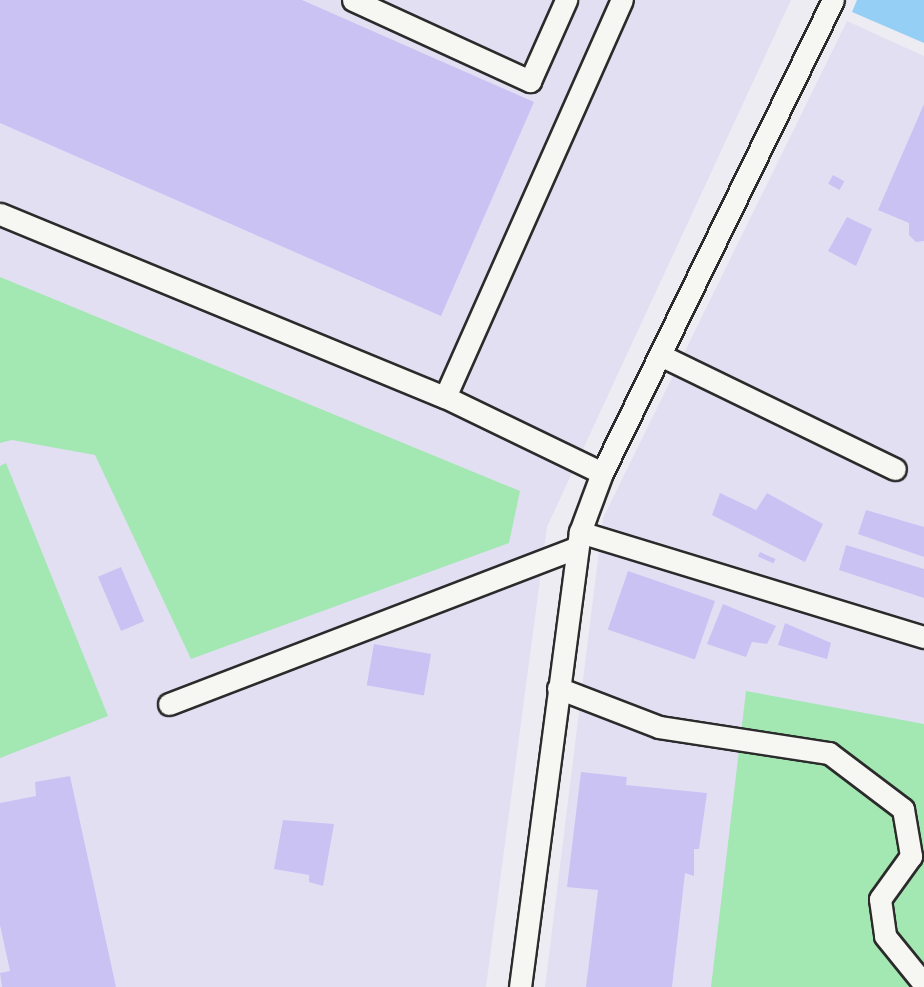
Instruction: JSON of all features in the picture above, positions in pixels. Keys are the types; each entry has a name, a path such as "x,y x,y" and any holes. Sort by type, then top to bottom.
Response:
{"street":[{"path":"352,0 530,81 566,0"},
{"path":"445,397 621,0"},
{"path":"520,987 578,540 602,473 832,0"},
{"path":"0,214 445,397 602,473"},
{"path":"660,355 895,469"},
{"path":"169,704 578,540 924,638"},
{"path":"558,688 659,727 829,753 903,809 912,856 880,899 885,936 924,984"}],"shaded area":[{"path":"0,0 791,0 547,527 486,987 0,987"},
{"path":"847,21 924,56 924,987 545,987 603,518"}],"green space":[{"path":"0,277 520,491 509,543 191,659 95,455 12,440 0,443"},
{"path":"6,463 108,716 0,758 0,466"},
{"path":"746,691 924,724 924,987 711,987"}],"water":[{"path":"857,0 924,0 924,43 852,12"}],"building":[{"path":"0,0 302,0 534,102 441,316 0,123"},
{"path":"924,104 924,241 916,242 909,235 909,223 878,210"},
{"path":"833,175 844,181 840,190 828,184"},
{"path":"847,217 872,229 856,266 828,251"},
{"path":"720,493 756,510 767,493 823,524 805,562 712,515"},
{"path":"866,510 924,527 924,557 858,534"},
{"path":"846,545 924,569 924,598 839,570"},
{"path":"760,552 776,559 773,563 758,557"},
{"path":"121,567 144,621 121,631 98,577"},
{"path":"628,571 715,601 695,660 608,630"},
{"path":"723,604 776,626 767,644 752,642 746,657 707,644"},
{"path":"785,623 831,643 827,659 778,645"},
{"path":"374,644 431,654 424,695 367,685"},
{"path":"581,772 627,777 626,785 707,793 699,849 694,849 694,876 685,873 672,987 586,987 598,890 567,887"},
{"path":"70,776 116,987 2,987 0,973 10,971 0,925 0,803 36,796 35,782"},
{"path":"283,820 334,824 323,886 309,882 309,875 274,869"}]}
